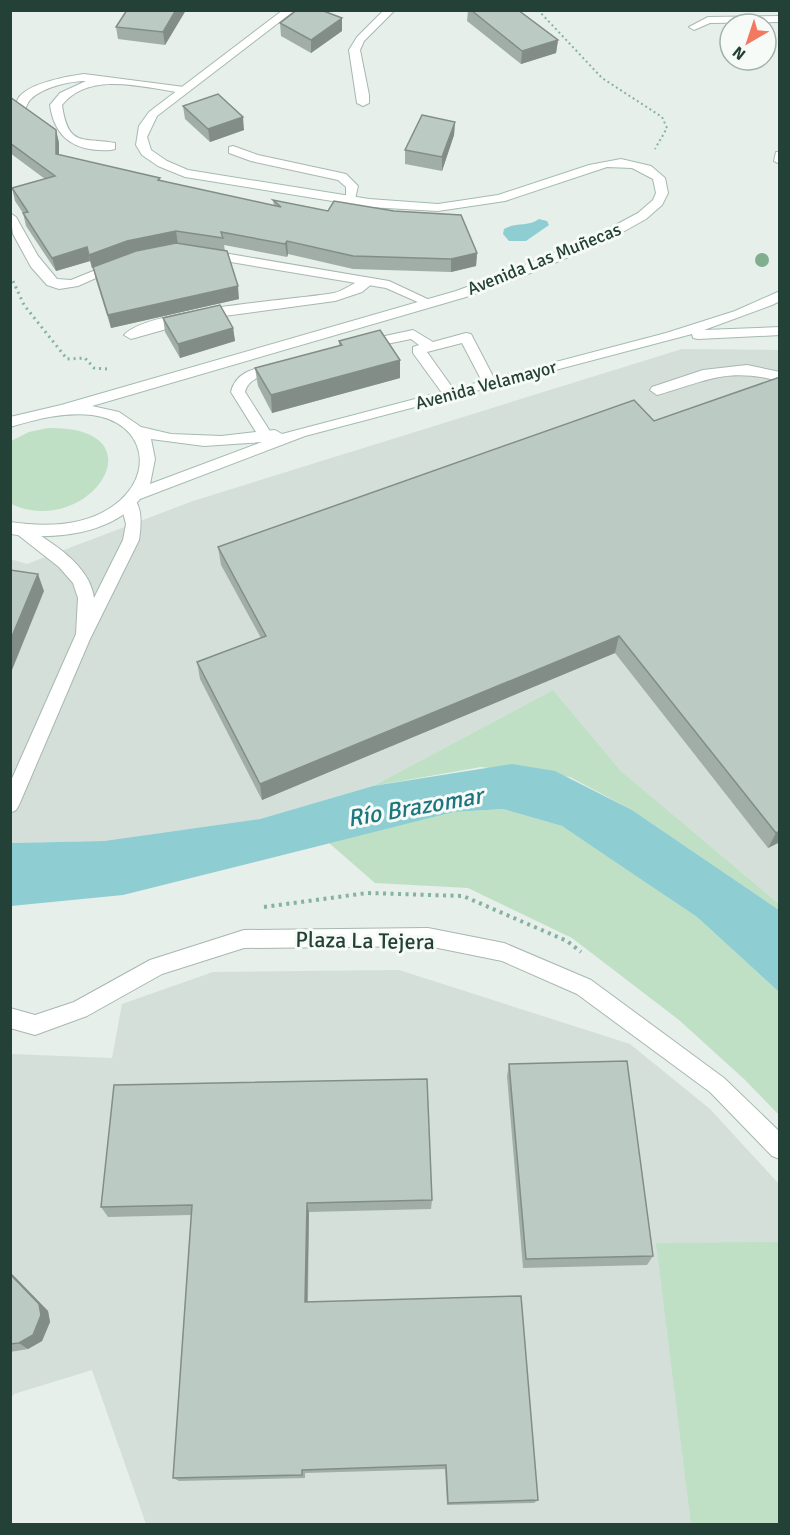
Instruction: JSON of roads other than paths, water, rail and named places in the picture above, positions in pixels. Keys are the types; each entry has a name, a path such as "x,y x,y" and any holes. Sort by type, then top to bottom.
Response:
{"street":[{"path":"233,150 255,158 342,177 352,186 350,200 185,173 155,160 141,146 142,128 153,114 290,10"},
{"path":"363,103 363,84 354,65 354,49 358,41 386,19 390,10"},
{"path":"694,27 708,20 780,19"},
{"path":"20,109 25,97 50,84 70,78 99,79 184,90"},
{"path":"99,79 64,95 56,105 57,117 65,133 81,146 92,149 111,146"},
{"path":"780,155 780,161"},
{"name":"Avenida Las Muñecas","path":"67,408 429,303 523,271 631,223 651,209 662,193 659,178 644,167 626,162 598,165 529,190 458,206 415,207 350,200"},
{"path":"10,217 43,275 56,285 66,284 135,259"},
{"path":"190,252 389,285 429,303"},
{"path":"131,335 156,324 277,303 338,296 367,282"},
{"name":"Avenida Velamayor","path":"302,432 670,336 728,318 762,305 780,295"},
{"name":"Avenida Velamayor","path":"670,336 780,331"},
{"path":"348,349 413,334 430,346"},
{"path":"450,394 418,350 466,337 490,384"},
{"path":"266,436 238,392 240,383 250,375 293,363"},
{"path":"657,390 710,371 759,370 780,377"},
{"path":"10,806 82,639 131,540 134,524 131,499 144,479 148,461 144,445 131,427 128,389"},
{"path":"10,422 44,410 67,408 100,411 131,427 163,439 188,442 302,432"},
{"path":"16,529 50,532 80,528 107,517 131,499 302,432"},
{"path":"16,529 50,549 72,571 85,590 82,639"},
{"name":"Plaza La Tejera","path":"10,1018 35,1024 44,1022 80,1009 157,966 244,939 428,937 504,952 584,987 717,1085 780,1148"}],"water":[{"path":"539,219 547,221 549,225 526,241 509,241 503,234 504,229 508,227 531,223"},
{"name":"Río Brazomar","path":"512,764 555,771 632,810 779,910 779,992 697,917 562,826 503,809 454,812 123,895 11,906 11,843 104,841 260,819 373,786"}]}
